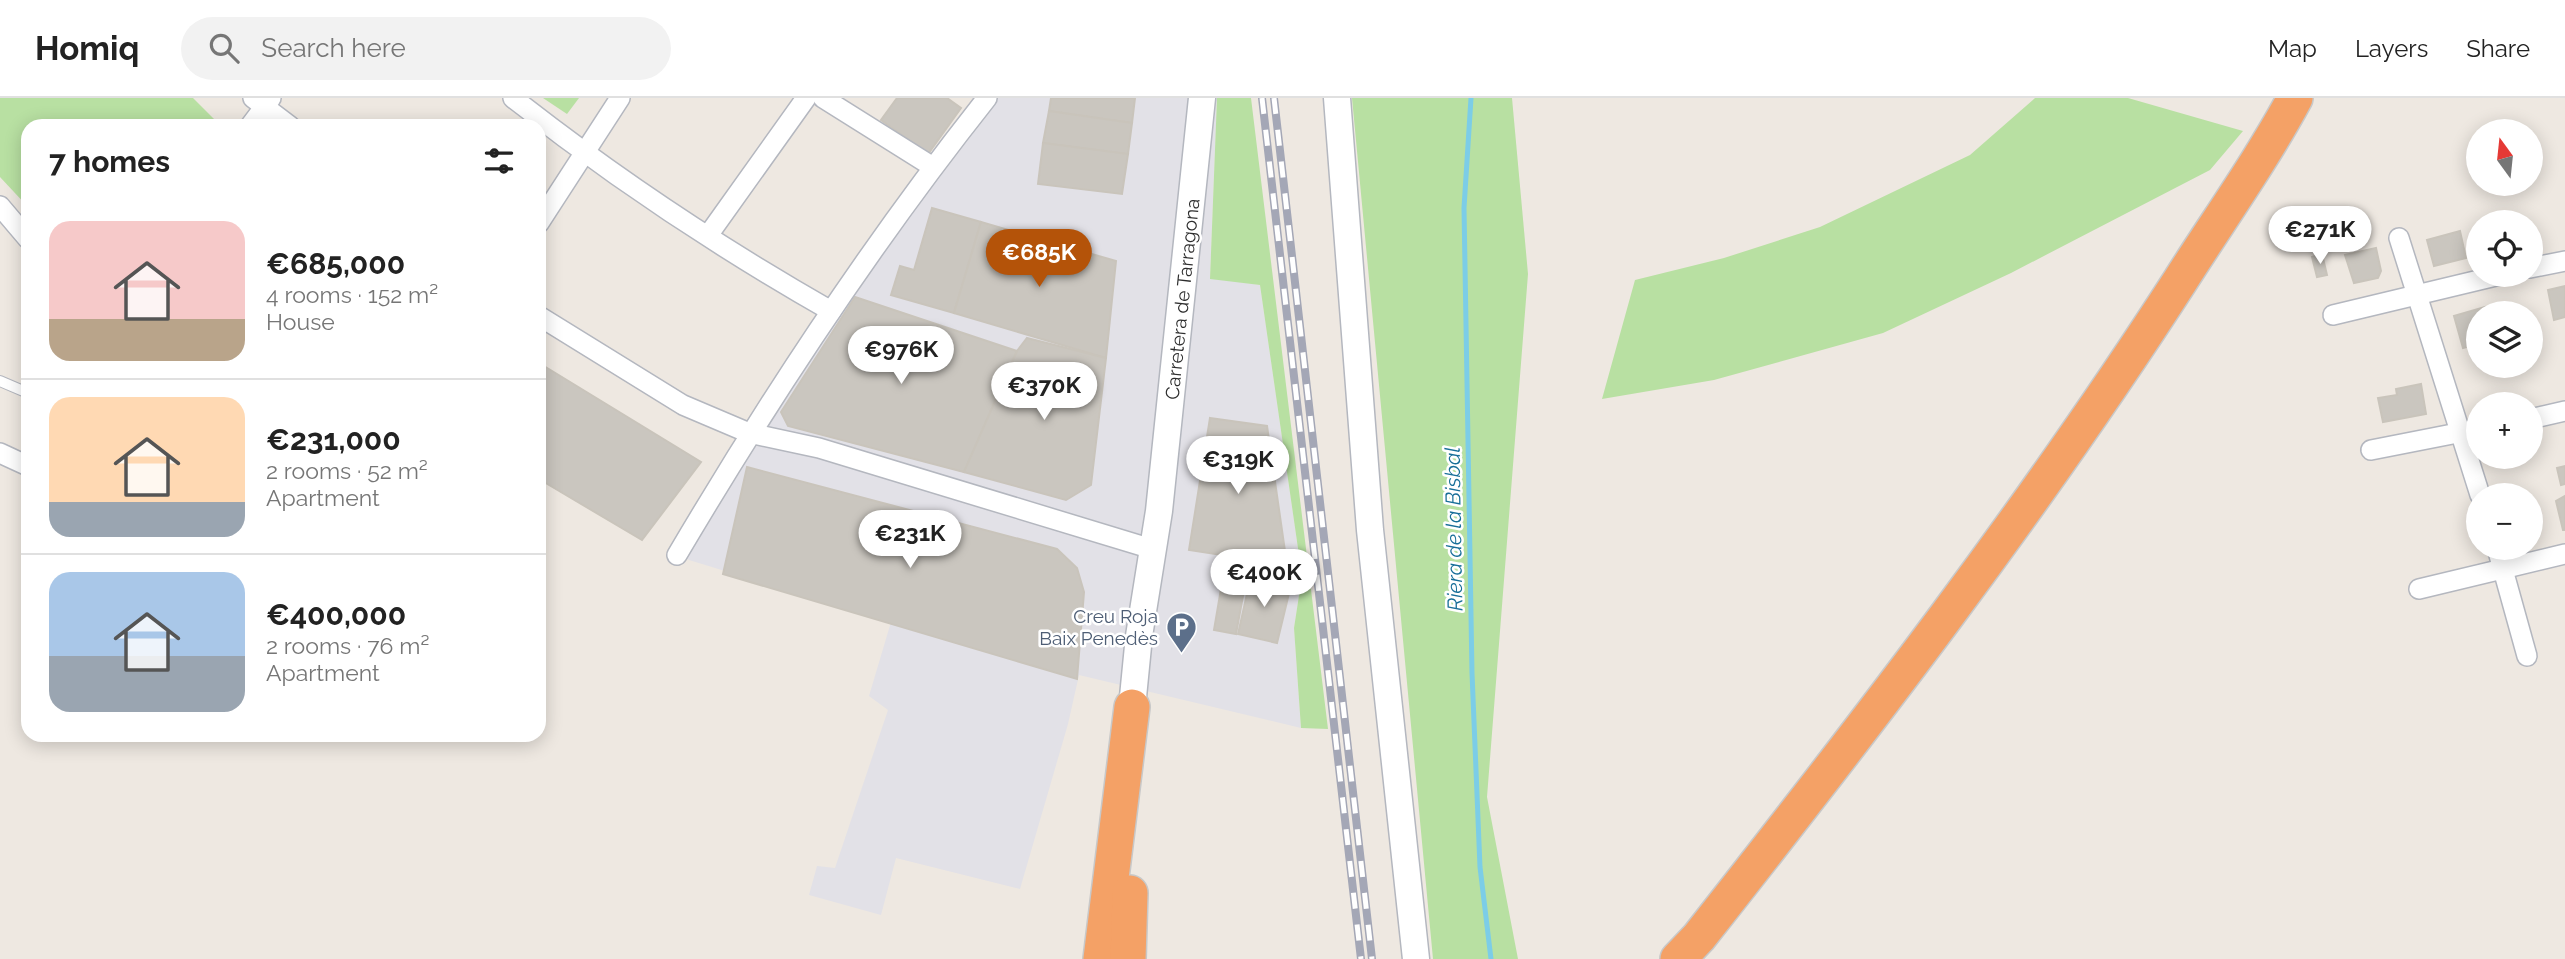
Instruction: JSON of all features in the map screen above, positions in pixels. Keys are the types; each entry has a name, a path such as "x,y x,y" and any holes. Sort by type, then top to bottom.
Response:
{"highway":[{"path":"1678,959 1699,937 1852,744 1994,552 2128,361 2295,98"},
{"path":"1101,959 1132,708"},
{"path":"1128,959 1137,796 1132,708"}],"street":[{"path":"513,98 540,119"},
{"path":"546,212 620,98"},
{"path":"709,234 806,98"},
{"path":"823,98 933,167"},
{"path":"677,555 749,433 831,310 933,167 987,98"},
{"name":"Carretera de Tarragona","path":"1132,708 1192,211 1202,98"},
{"path":"1337,98 1370,530 1416,959"},
{"path":"254,119 263,101 282,119"},
{"path":"546,124 584,153 773,278 831,310"},
{"path":"0,206 21,231"},
{"path":"2399,238 2416,293 2466,426"},
{"path":"2543,265 2565,261"},
{"path":"2333,315 2466,282"},
{"path":"546,320 683,405 749,433 819,448 1152,549"},
{"path":"2543,415 2565,411"},
{"path":"2371,450 2466,431"},
{"path":"0,453 21,463"},
{"path":"2543,555 2565,554"},
{"path":"2419,589 2492,560"},
{"path":"2501,560 2527,656"}],"lane":[{"path":"0,380 21,390"}],"shaded area":[{"path":"973,98 1217,98 1210,278 1260,285 1302,576 1294,628 1301,728 1079,675 1068,724 1020,889 896,858 881,915 809,895 817,866 835,868 888,710 869,696 891,622 689,560 671,551"}],"green space":[{"path":"0,98 193,98 214,119 21,119 21,200 0,177"},
{"path":"543,98 579,98 567,114"},
{"path":"1217,98 1251,98 1328,729 1301,728 1294,628 1302,576 1260,285 1210,279"},
{"path":"1352,98 1512,98 1528,274 1487,797 1518,959 1433,959"},
{"path":"2035,98 2128,98 2243,131 2210,170 2011,273 1883,333 1714,380 1602,399 1635,280 1724,258 1820,227 1970,155"}],"building":[{"path":"897,98 947,98 961,108 928,154 881,120"},
{"path":"1051,98 1135,98 1132,123 1049,111"},
{"path":"1049,111 1132,123 1128,154 1043,143"},
{"path":"1043,143 1128,154 1122,194 1038,184"},
{"path":"932,208 981,222 954,313 891,295 900,266 914,270"},
{"path":"981,222 1116,261 1106,358 954,313"},
{"path":"2460,231 2466,258 2434,266 2427,240"},
{"path":"2376,248 2381,271 2378,278 2354,283 2345,255"},
{"path":"2322,254 2327,275 2317,277 2312,257"},
{"path":"2565,286 2565,317 2554,320 2548,290"},
{"path":"855,297 1017,351 964,472 788,426 781,412"},
{"path":"2466,313 2466,347 2463,348 2454,316"},
{"path":"1027,338 1106,358 1091,485 1066,500 964,472 1017,351"},
{"path":"546,367 701,462 642,540 546,483"},
{"path":"2421,384 2426,414 2383,422 2378,398 2397,395 2396,389"},
{"path":"1210,418 1267,426 1287,565 1189,550"},
{"path":"2565,466 2565,484 2561,485 2557,468"},
{"path":"747,467 1057,549 1077,568 1084,592 1077,679 723,574"},
{"path":"2565,496 2565,530 2563,530 2556,501"},
{"path":"1224,571 1247,574 1236,634 1214,630"},
{"path":"1251,576 1291,585 1277,643 1238,634"}],"waterway":[{"name":"Riera de la Bisbal","path":"1471,98 1464,208 1472,673 1480,867 1491,959"}],"railway":[{"path":"1262,98 1361,959"},
{"path":"1274,98 1372,959"}],"place":[{"name":"Creu Roja Baix Penedès","path":"1181,654"}]}
